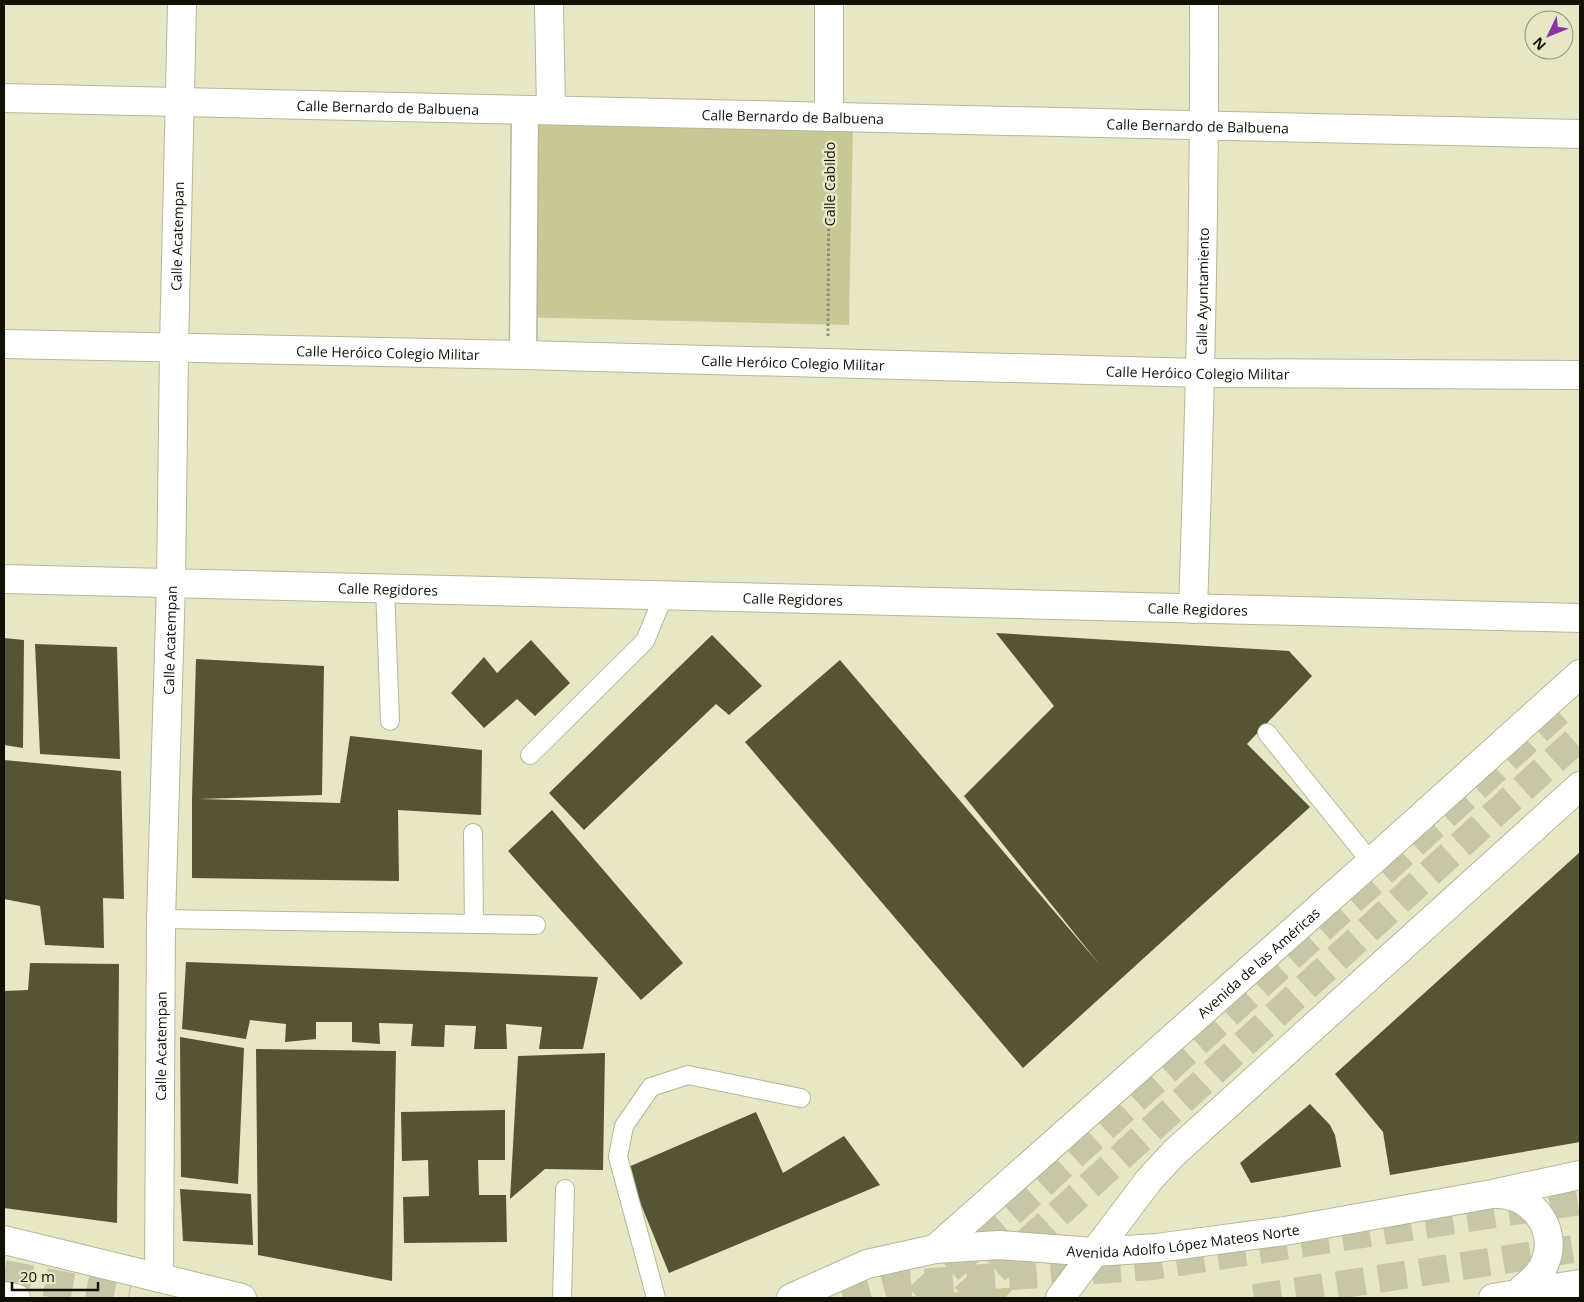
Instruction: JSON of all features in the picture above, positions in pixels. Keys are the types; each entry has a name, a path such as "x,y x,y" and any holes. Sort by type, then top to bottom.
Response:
{"street":[{"name":"Calle Acatempan","path":"159,1278 161,919 171,583 182,4"},
{"path":"523,355 538,110 549,4"},
{"path":"829,4 830,117"},
{"name":"Calle Ayuntamiento","path":"1193,609 1201,373 1205,125 1204,4"},
{"name":"Calle Bernardo de Balbuena","path":"4,98 1580,134"},
{"name":"Calle Heróico Colegio Militar","path":"4,344 523,355 1201,373 1580,375"},
{"name":"Calle Regidores","path":"4,579 1580,618"},
{"name":"Avenida de las Américas","path":"935,1249 1580,674"},
{"path":"1060,1298 1149,1180 1174,1152 1580,786"},
{"name":"Avenida Adolfo López Mateos Norte","path":"790,1298 867,1264 935,1249 999,1245 1095,1252 1157,1248 1285,1231 1492,1194 1580,1175"},
{"path":"1492,1194 1511,1196 1529,1204 1546,1225 1549,1238 1545,1264 1538,1276 1506,1296"},
{"path":"4,1240 242,1298"},
{"path":"1506,1296 1580,1284"},
{"path":"4,1296 16,1298"}],"lane":[{"path":"385,588 390,721"},
{"path":"530,755 646,641 664,595"},
{"path":"1267,733 1371,862"},
{"path":"473,833 474,924"},
{"path":"161,919 536,925"},
{"path":"656,1298 618,1157 624,1126 650,1087 688,1074 801,1098"},
{"path":"562,1298 565,1189"}],"path":[{"name":"Calle Cabildo","path":"828,364 830,117"}],"green space":[{"path":"517,117 853,126 849,325 513,317"},
{"path":"1015,1287 1005,1298 895,1298"}],"building":[{"path":"996,633 1289,651 1312,676 1247,744 1310,807 1023,1068 745,742 840,660 1100,965 964,796 1054,706"},
{"path":"712,635 762,686 729,715 716,704 584,830 549,793"},
{"path":"4,638 24,640 23,748 4,745"},
{"path":"531,640 570,683 535,716 517,699 484,728 451,693 484,657 497,673"},
{"path":"35,644 117,647 120,759 40,754"},
{"path":"196,659 324,666 322,795 199,799 340,803 350,736 482,750 481,815 398,810 399,881 192,878"},
{"path":"4,760 121,771 124,899 103,898 104,948 45,945 40,906 4,899"},
{"path":"552,810 683,963 641,1000 508,851"},
{"path":"1580,852 1580,1142 1390,1175 1383,1132 1335,1074"},
{"path":"186,962 598,977 583,1049 539,1049 542,1027 506,1024 507,1049 474,1049 476,1026 445,1025 444,1047 411,1046 413,1024 379,1023 380,1044 352,1042 352,1022 316,1022 316,1039 285,1042 286,1024 250,1020 246,1039 182,1029"},
{"path":"30,963 119,964 117,1223 4,1208 4,991 28,990"},
{"path":"180,1037 244,1048 238,1184 181,1177"},
{"path":"256,1049 396,1051 392,1281 258,1255"},
{"path":"605,1053 603,1170 545,1169 510,1199 518,1056"},
{"path":"1310,1104 1330,1125 1335,1135 1341,1167 1251,1183 1240,1163"},
{"path":"505,1110 505,1160 478,1160 479,1195 506,1195 507,1242 404,1243 403,1197 429,1196 428,1160 402,1161 401,1112"},
{"path":"756,1112 783,1173 844,1136 880,1185 669,1273 626,1168"},
{"path":"180,1189 251,1194 253,1245 183,1241"}],"tunnel":[{"path":"918,1298 1566,705"},
{"path":"964,1298 1119,1159 1580,737"},
{"path":"843,1298 888,1285 1153,1266 1580,1201"},
{"path":"1254,1298 1580,1248"},
{"path":"4,1274 129,1298"}]}
